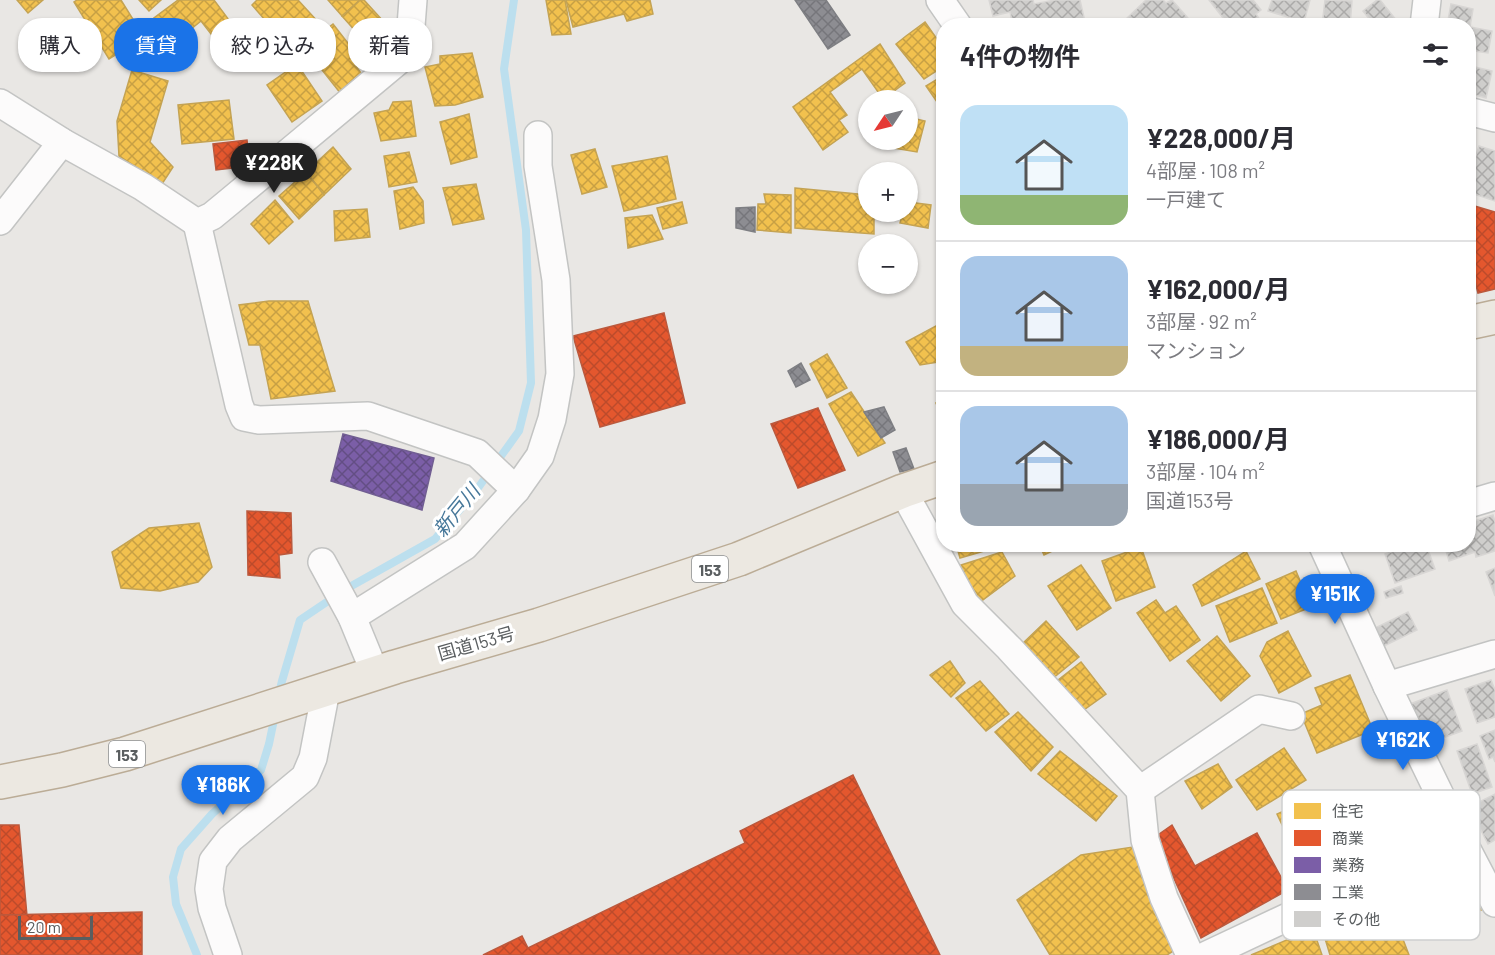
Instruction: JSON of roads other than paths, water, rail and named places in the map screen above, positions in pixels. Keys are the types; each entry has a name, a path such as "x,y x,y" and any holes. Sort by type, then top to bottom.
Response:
{"highway":[{"path":"1476,321 1495,317"},
{"name":"国道153号","path":"0,782 62,770 125,754 395,666 539,626 739,559 903,491 936,480"}],"street":[{"path":"197,223 212,216 409,52 413,0"},
{"path":"940,0 952,18"},
{"path":"1425,18 1427,0"},
{"path":"0,103 62,142 143,187 197,223 239,405 244,417 260,420 368,416 477,453 510,485"},
{"path":"1476,113 1495,118"},
{"path":"350,613 465,546 510,485 540,456 552,420 560,374 556,280 538,166 538,135"},
{"path":"0,221 62,142"},
{"path":"903,491 936,551"},
{"path":"1476,502 1495,496"},
{"path":"936,552 965,604 1009,648 1140,790 1145,840 1164,898 1190,955"},
{"path":"1332,552 1388,686 1438,790"},
{"path":"326,570 350,613 375,673"},
{"path":"1388,686 1495,654"},
{"path":"228,955 212,908 209,889 213,861 230,839 305,777 313,758 316,693"},
{"path":"1140,790 1258,709 1291,716"},
{"path":"1480,874 1495,903"},
{"path":"1207,955 1282,920"}],"waterway":[{"name":"新戸川","path":"279,694 300,620 346,589 435,539 478,488 519,431 531,383 526,230 504,69 514,0"},
{"name":"新戸川","path":"197,955 176,904 173,877 181,849 212,814 261,770 275,715"}]}
